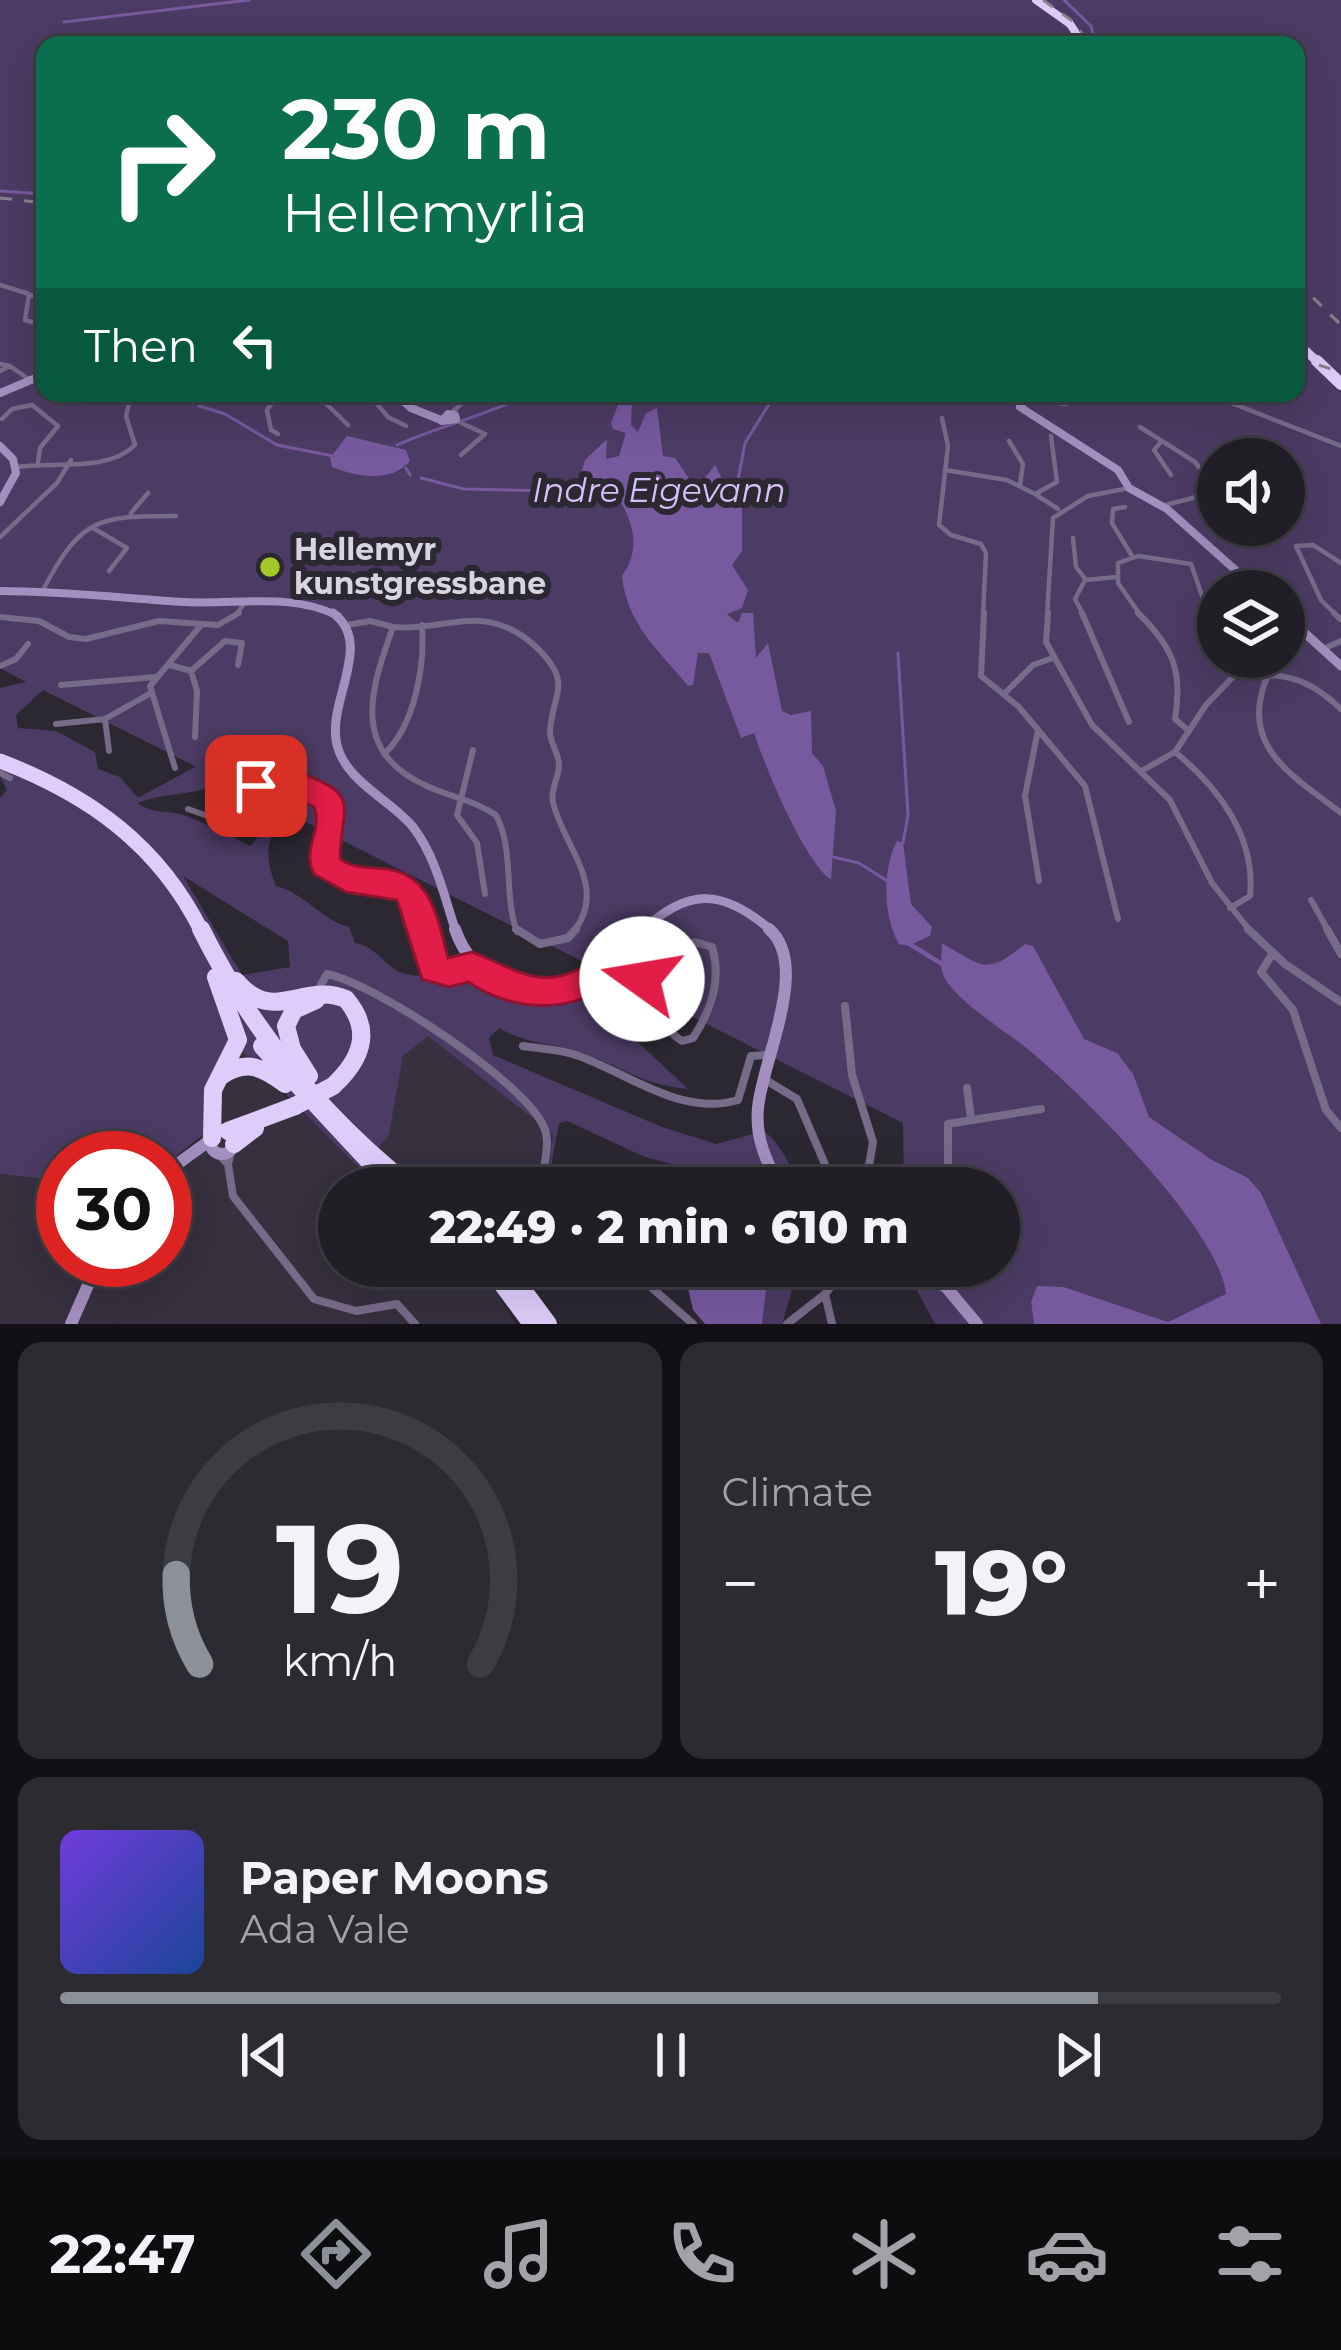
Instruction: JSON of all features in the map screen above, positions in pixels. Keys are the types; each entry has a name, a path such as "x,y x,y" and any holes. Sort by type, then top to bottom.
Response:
{"highway":[{"path":"1036,0 1070,24 1078,36"},
{"path":"1305,352 1341,385"},
{"path":"3,770 82,808 148,862 186,915 216,977 238,1040 213,1093 223,1145 333,1086 358,1059 363,1038 359,1019 341,1005 317,997 274,1003 252,998 206,935"},
{"path":"3,770 64,790 145,848 174,881 258,1027 324,1110"},
{"path":"216,977 251,1032 375,1167"},
{"path":"317,997 294,1010 286,1026 292,1049 324,1110"},
{"path":"213,1093 228,1070 253,1064 324,1110 388,1167"},
{"path":"505,1287 532,1324"},
{"path":"521,1287 548,1324"}],"street":[{"path":"0,285 36,295"},
{"path":"30,296 25,320 36,323"},
{"path":"0,368 10,366 27,379"},
{"path":"0,393 36,378"},
{"path":"17,466 112,461 133,451 127,402"},
{"path":"273,402 268,410 271,430 278,434"},
{"path":"324,402 348,425"},
{"path":"376,402 388,417 406,426"},
{"path":"408,402 425,413 485,434 461,455"},
{"path":"447,417 464,402"},
{"path":"1026,402 1020,407 1118,470 1129,488"},
{"path":"1229,402 1341,446"},
{"path":"2,419 12,409 32,405 58,426 40,448 38,462"},
{"path":"942,418 948,442 938,521 946,532 985,549 980,672 986,684 1004,694 1038,730 1089,795 1118,919"},
{"path":"1141,427 1196,463 1212,484 1204,495 1162,506"},
{"path":"1035,494 1058,482 1051,436"},
{"path":"1009,441 1024,464 1020,485"},
{"path":"1160,442 1154,450 1171,475"},
{"path":"0,446 17,466 12,490 0,502"},
{"path":"0,537 10,521 60,483 70,460"},
{"path":"945,470 1020,485 1058,509"},
{"path":"1235,570 1162,506 1129,488 1102,491 1058,509 1049,534 1051,606 1046,636 1053,658 1071,680 1092,725 1143,770 1179,812 1212,883 1230,908 1273,953 1341,1002"},
{"path":"131,513 148,493"},
{"path":"1125,507 1113,508 1111,518 1132,556"},
{"path":"43,590 67,547 93,528 131,513 176,516"},
{"path":"93,528 127,548 109,571"},
{"path":"1073,538 1076,567 1086,580"},
{"path":"1341,563 1313,545 1296,546 1321,600 1341,620"},
{"path":"1189,731 1174,719 1183,687 1168,640 1123,597 1117,577 1118,563 1132,556 1191,564 1197,572"},
{"path":"1117,577 1086,580 1077,591 1076,604 1109,667 1129,722"},
{"path":"0,591 314,604 347,625 373,619 393,627 474,620 512,630 540,649 559,681 562,697 549,733 559,763 552,800 579,848 584,883 581,922 572,935 540,944 517,932 505,830 491,811 412,779 383,754 369,718 393,627"},
{"path":"0,617 39,621 81,640 159,621 201,626 229,622 246,601"},
{"path":"347,625 352,655 335,711 337,748 354,775 409,822 428,848 457,938 472,966 502,986 542,993 590,981 642,925 676,904 723,902 759,917 777,935 789,967 755,1111 757,1142 770,1167"},
{"path":"61,685 156,676 201,626"},
{"path":"383,754 394,749 404,732 422,660 422,626"},
{"path":"1305,634 1341,666"},
{"path":"191,671 225,641 242,643 238,665"},
{"path":"1323,649 1341,641"},
{"path":"0,666 16,659 28,644"},
{"path":"1004,694 1033,665 1053,658"},
{"path":"170,665 191,671"},
{"path":"191,671 197,692 195,737"},
{"path":"156,676 151,693 175,768"},
{"path":"1143,770 1175,752 1229,678"},
{"path":"1267,678 1259,701 1275,758 1294,782 1341,813"},
{"path":"1284,678 1310,683 1341,710"},
{"path":"56,724 105,719 151,693"},
{"path":"105,719 109,751"},
{"path":"1038,730 1025,796 1039,881"},
{"path":"473,750 457,818 477,843 485,894"},
{"path":"257,752 249,765 259,790"},
{"path":"1175,752 1217,789 1244,847 1252,891 1230,908"},
{"path":"188,809 203,823 218,823 259,790 290,783 322,795 333,816 323,857 328,870 346,879 392,882 405,888 418,908 431,965 449,972 472,966"},
{"path":"1311,900 1341,954"},
{"path":"617,955 643,971 664,1030 682,1041 693,1038 713,1001 716,957 712,946 694,942 643,971"},
{"path":"1273,953 1261,972 1293,1010 1326,1109 1341,1129"},
{"path":"317,997 327,974 340,973 392,999 532,1110 546,1132 544,1162"},
{"path":"760,1078 782,1086 797,1099 817,1156 828,1169 849,1175 869,1166 873,1142 851,1075 845,1006"},
{"path":"523,1046 572,1053 639,1083 722,1106 738,1100 748,1061 757,1054 767,1055"},
{"path":"967,1088 971,1118"},
{"path":"949,1167 948,1124 1041,1109"},
{"path":"192,1160 223,1145 233,1196 314,1299 356,1311 397,1304 416,1324"},
{"path":"70,1324 86,1287"},
{"path":"652,1287 693,1324"},
{"path":"787,1324 830,1287"},
{"path":"947,1287 977,1324"},
{"path":"825,1294 832,1324"},
{"path":"61,1324 76,1306"}],"shaded area":[{"path":"0,0 1341,0 1341,1324 1303,1324 1226,1287 1227,1294 1168,1322 1064,1287 1031,1302 1034,1324 935,1324 915,1287 1020,1287 1020,1167 904,1167 903,1123 284,811 269,847 276,886 349,927 355,943 402,973 459,979 534,1001 569,1001 608,978 625,1030 688,1089 643,1079 580,1052 499,1028 489,1038 493,1055 662,1127 716,1144 764,1131 792,1167 676,1167 567,1121 559,1123 549,1167 553,1134 428,1036 403,1056 389,1135 362,1167 242,1050 209,1080 204,1134 192,1144 192,1131 36,1131 36,1178 0,1174 0,798 7,790 0,776 0,688 26,682 0,668","holes":["43,690 195,767 138,798 120,777 98,769 95,752 56,731 18,728 16,715","225,781 279,809 251,846 186,816 137,803","183,876 288,941 290,967 242,975"]},
{"path":"428,1035 553,1134 549,1167 318,1167 318,1287 512,1287 500,1299 516,1324 0,1324 0,1174 36,1178 36,1287 192,1287 192,1146 206,1125 203,1098 213,1070 243,1050 300,1113 389,1135 403,1056"},
{"path":"766,1287 793,1287 782,1324 762,1324"}],"water":[{"name":"Indre Eigevann","path":"619,402 632,402 631,425 638,432 646,413 657,408 663,456 675,458 696,489 715,465 728,491 742,494 742,551 732,565 748,590 742,608 727,614 738,623 742,613 753,613 756,658 768,643 782,711 791,715 811,711 812,753 823,766 836,811 831,880 797,834 754,733 741,738 709,653 698,653 693,685 688,686 630,609 622,576 633,546 628,516 617,496 596,491 580,477 585,460 607,439 606,459 619,456 626,433 613,429"},
{"path":"347,436 406,450 410,461 393,473 373,476 332,467 330,458"},
{"path":"897,841 903,843 911,904 932,927 930,936 908,946 899,944 887,907 889,865"},
{"path":"942,943 984,964 1001,961 1025,944 1033,946 1084,1039 1117,1053 1133,1074 1149,1117 1248,1178 1261,1193 1321,1324 1034,1324 1031,1302 1037,1286 1064,1287 1168,1322 1226,1294 1200,1235 1145,1165 1053,1071 980,1014 947,981 942,971"},
{"path":"688,1287 766,1287 762,1324 705,1324 693,1310"}],"waterway":[{"path":"64,22 249,0"},
{"path":"1064,0 1091,26 1094,36"},
{"path":"0,191 36,193"},
{"path":"397,445 512,402"},
{"path":"736,491 745,443 770,402"},
{"path":"199,406 225,414 277,445 333,456"},
{"path":"406,468 410,475"},
{"path":"562,490 580,477"},
{"path":"421,478 464,489 558,491"},
{"path":"898,653 908,815 903,843"},
{"path":"833,857 859,863 889,882"},
{"path":"911,945 942,964"}],"railway":[{"path":"1043,0 1084,36"},
{"path":"0,198 36,202"},
{"path":"1305,290 1341,325"},
{"path":"1305,361 1341,372"}],"place":[{"name":"Hellemyr kunstgressbane","path":"270,567"}],"route":[{"path":"256,786 259,790 297,784 316,790 327,800 333,816 323,853 325,866 346,879 392,882 408,890 415,898 434,968 449,972 472,966 502,986 542,993 590,981 617,955 643,971 642,979"}]}
